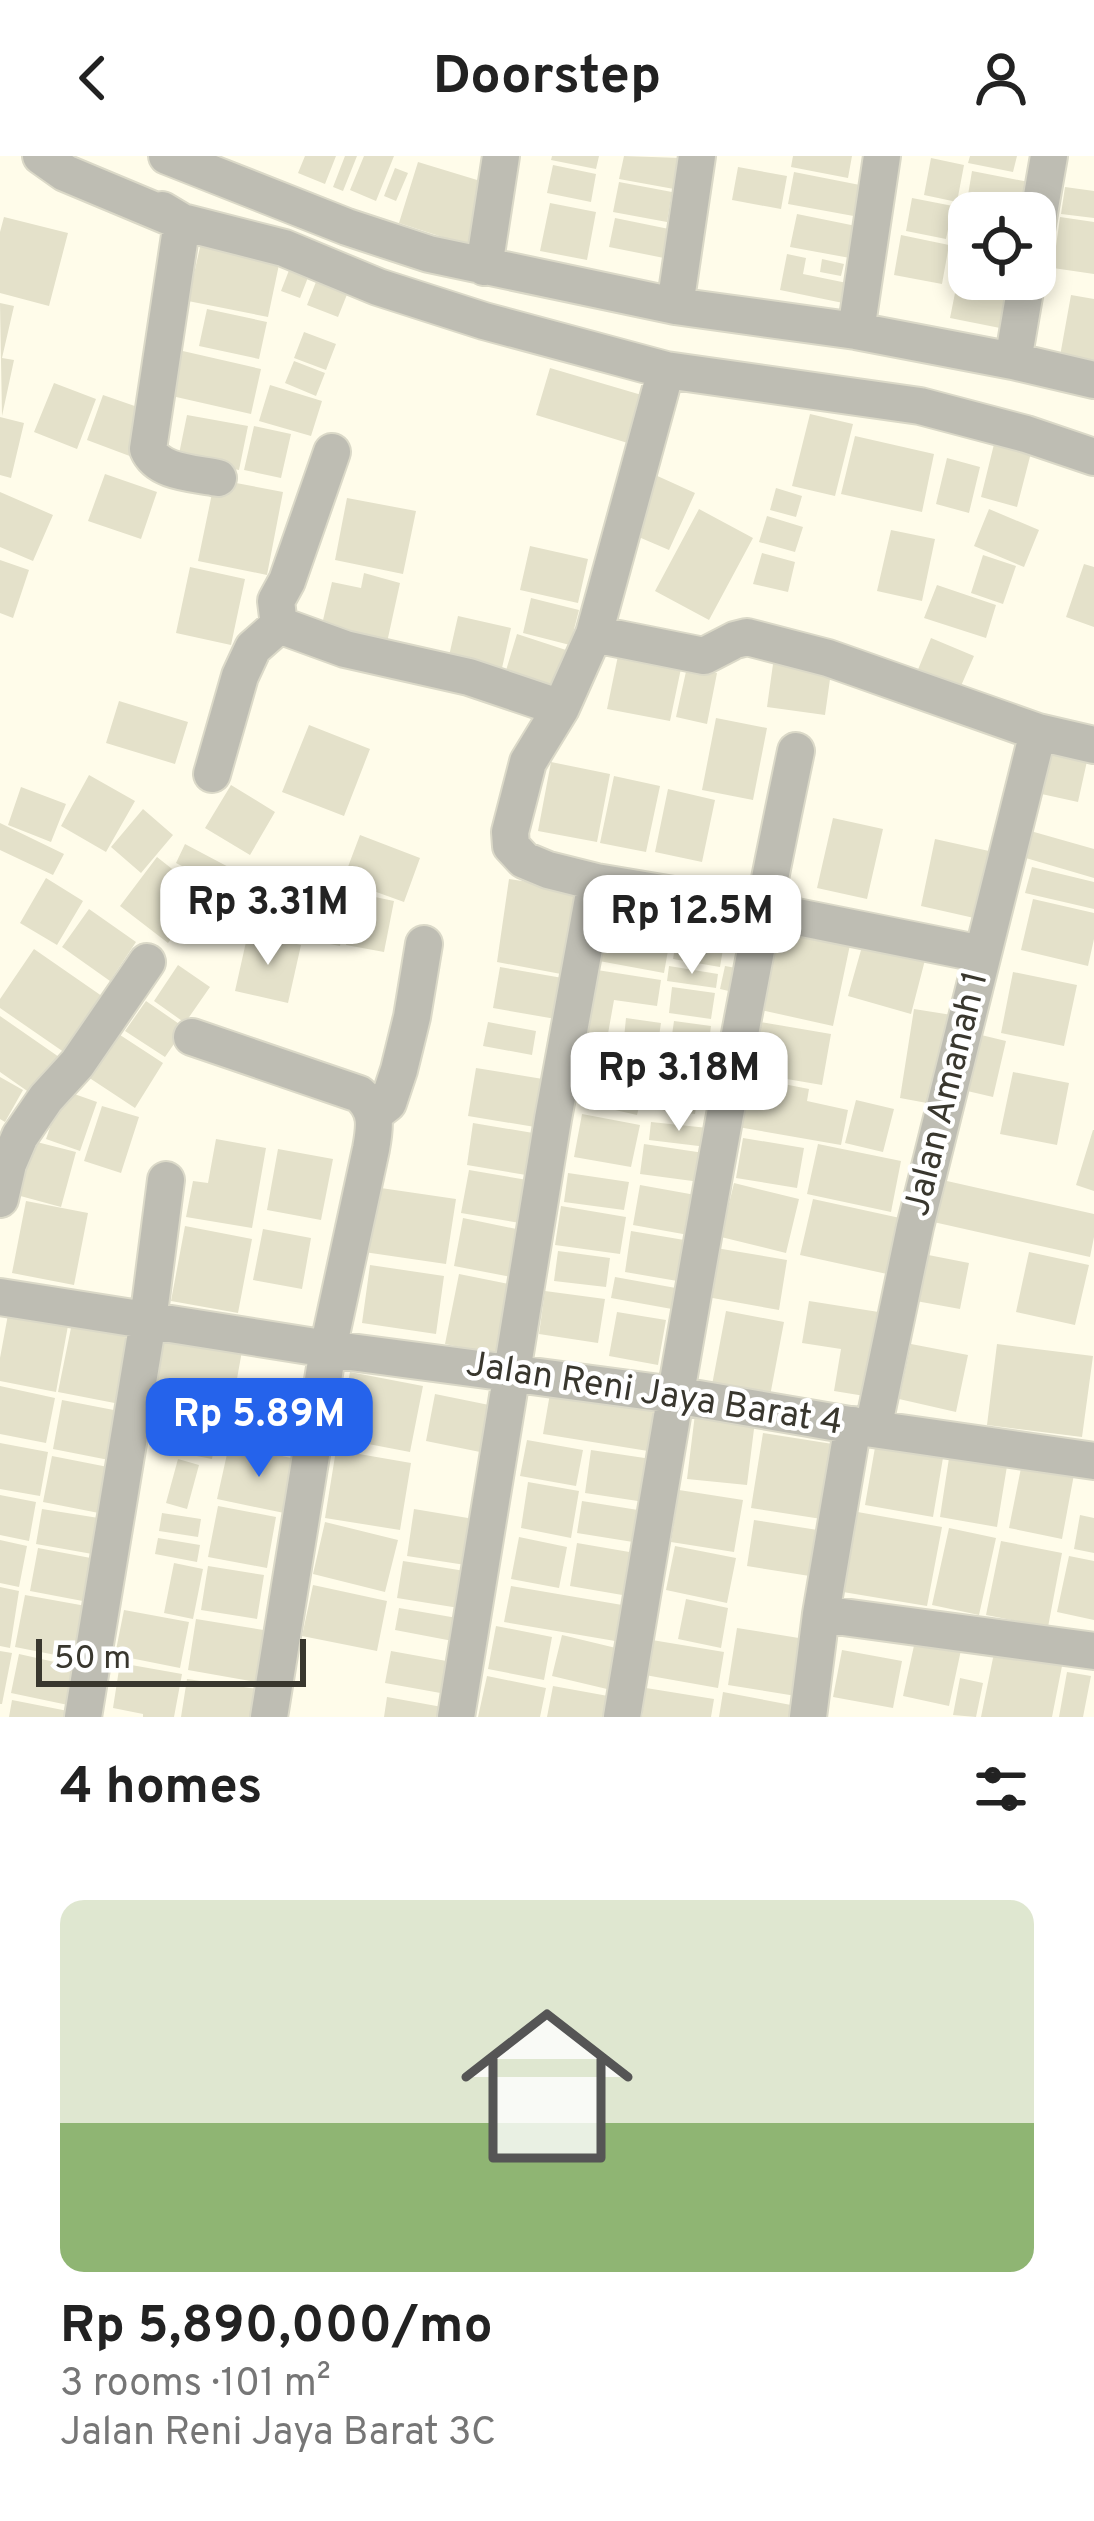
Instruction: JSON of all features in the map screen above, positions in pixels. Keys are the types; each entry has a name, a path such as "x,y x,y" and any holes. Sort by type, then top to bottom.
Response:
{"street":[{"path":"41,156 64,173 182,222 284,248 427,304 666,370 920,406 1094,458"},
{"path":"82,156 182,222"},
{"path":"167,156 429,254 675,306 856,331 1094,380"},
{"path":"484,267 501,156"},
{"path":"675,306 698,156"},
{"path":"856,331 883,156"},
{"path":"1043,192 1049,156"},
{"path":"182,222 148,448 151,458 162,466 218,478"},
{"path":"1013,361 1024,300"},
{"name":"Jalan Amanah 1","path":"666,370 593,634 561,708 528,762 510,832 511,846 524,860 596,882 982,954 863,1427 821,1614 808,1717"},
{"path":"279,625 276,601 332,452"},
{"path":"279,625 345,649 469,677 561,708"},
{"path":"212,774 240,676 253,648 279,625"},
{"path":"593,634 704,656 747,637 828,658 1038,732 1094,745"},
{"path":"982,954 1038,732"},
{"path":"622,1717 762,910 796,751"},
{"path":"456,1717 596,882"},
{"path":"374,1114 388,1103 399,1070 424,944"},
{"path":"0,1199 20,1136 147,962"},
{"path":"192,1037 359,1094 374,1114 371,1150 328,1348 269,1717"},
{"path":"83,1717 148,1321 166,1180"},
{"name":"Jalan Reni Jaya Barat 4","path":"0,1297 1094,1461"},
{"path":"821,1614 1094,1651"}],"building":[{"path":"305,156 336,156 325,184 298,173"},
{"path":"345,156 357,156 343,191 333,187"},
{"path":"364,156 394,156 376,201 350,190"},
{"path":"552,156 599,156 596,169 551,160"},
{"path":"624,156 680,158 674,189 619,179"},
{"path":"793,156 852,156 848,178 791,167"},
{"path":"970,156 1017,156 1013,172 968,163"},
{"path":"931,158 964,165 959,192 948,192 948,200 924,195"},
{"path":"418,162 487,183 467,245 399,223"},
{"path":"553,165 596,174 591,202 547,193"},
{"path":"738,167 787,176 781,209 732,200"},
{"path":"395,168 408,173 396,201 384,196"},
{"path":"972,171 1034,183 1032,192 968,192"},
{"path":"794,172 865,186 859,217 788,204"},
{"path":"619,182 672,192 667,222 613,212"},
{"path":"1065,187 1094,191 1094,218 1061,214"},
{"path":"912,198 948,205 946,239 906,231"},
{"path":"550,203 596,212 587,260 540,251"},
{"path":"797,214 856,226 850,258 790,247"},
{"path":"4,217 68,233 49,306 0,293"},
{"path":"1060,217 1094,222 1094,274 1056,268"},
{"path":"615,218 669,229 664,258 609,247"},
{"path":"901,235 948,245 942,284 894,275"},
{"path":"202,238 281,255 268,317 188,301"},
{"path":"787,254 806,258 803,274 847,283 843,303 780,290"},
{"path":"822,259 844,264 841,276 820,272"},
{"path":"293,260 312,267 300,298 281,291"},
{"path":"321,269 352,282 338,317 307,305"},
{"path":"1071,295 1094,299 1094,362 1060,356"},
{"path":"954,300 1006,300 1000,328 950,318"},
{"path":"0,303 14,306 2,358 14,360 2,416"},
{"path":"207,309 267,322 259,359 199,346"},
{"path":"304,332 336,344 326,370 294,358"},
{"path":"174,349 261,369 251,414 163,394"},
{"path":"294,361 325,373 316,396 285,383"},
{"path":"550,368 645,396 631,444 536,415"},
{"path":"54,383 96,399 77,449 34,432"},
{"path":"270,385 322,401 311,436 259,421"},
{"path":"103,395 152,412 135,458 87,440"},
{"path":"810,414 853,424 835,496 792,486"},
{"path":"187,415 248,426 239,470 178,459"},
{"path":"0,417 24,423 11,478 0,475"},
{"path":"254,426 291,434 281,478 244,470"},
{"path":"855,436 934,454 922,512 841,494"},
{"path":"996,436 1033,445 1017,507 981,497"},
{"path":"947,458 980,467 969,513 936,504"},
{"path":"105,474 157,492 141,539 88,521"},
{"path":"653,474 695,493 669,550 627,532"},
{"path":"215,479 283,492 267,575 198,561"},
{"path":"776,488 802,496 796,517 770,510"},
{"path":"0,492 53,515 33,561 0,547"},
{"path":"347,498 416,511 403,574 335,560"},
{"path":"699,509 753,538 709,620 655,591"},
{"path":"989,509 1039,530 1024,567 974,546"},
{"path":"767,516 803,527 795,552 759,542"},
{"path":"891,530 935,539 922,601 877,591"},
{"path":"530,546 588,559 578,603 520,590"},
{"path":"762,553 795,562 788,592 753,584"},
{"path":"983,555 1016,566 1003,604 971,593"},
{"path":"0,560 29,570 13,618 0,613"},
{"path":"1084,564 1094,567 1094,627 1066,617"},
{"path":"190,567 245,579 231,645 176,633"},
{"path":"364,573 400,583 386,647 320,633 332,582 361,588"},
{"path":"937,585 996,605 986,638 924,618"},
{"path":"531,598 579,610 570,645 523,633"},
{"path":"458,616 511,628 502,668 449,656"},
{"path":"517,634 566,650 554,692 504,677"},
{"path":"931,638 974,656 954,702 912,684"},
{"path":"620,646 683,659 670,721 607,709"},
{"path":"774,657 832,665 825,715 767,707"},
{"path":"687,667 717,673 707,724 676,717"},
{"path":"119,701 188,722 175,764 106,743"},
{"path":"716,718 767,728 753,800 702,790"},
{"path":"309,725 370,749 344,816 282,792"},
{"path":"1048,743 1089,752 1078,802 1037,793"},
{"path":"551,762 610,774 597,842 538,831"},
{"path":"89,775 135,801 106,852 61,826"},
{"path":"614,776 660,786 646,852 600,843"},
{"path":"231,785 275,812 250,855 205,828"},
{"path":"21,787 66,804 51,842 8,825"},
{"path":"668,789 715,800 702,862 655,852"},
{"path":"143,809 173,835 141,873 111,847"},
{"path":"833,818 883,829 867,899 817,888"},
{"path":"0,823 64,854 53,875 0,850"},
{"path":"1027,830 1094,849 1094,878 1019,856"},
{"path":"360,835 420,858 404,902 343,880"},
{"path":"935,839 998,853 983,920 921,906"},
{"path":"185,844 236,871 226,889 176,863"},
{"path":"157,857 205,895 168,943 120,906"},
{"path":"1032,867 1094,882 1094,909 1025,893"},
{"path":"46,878 83,901 57,945 20,923"},
{"path":"509,879 588,891 577,977 497,962"},
{"path":"289,880 350,891 340,946 279,934"},
{"path":"356,893 394,901 384,952 346,945"},
{"path":"611,894 676,906 664,973 599,961"},
{"path":"1033,899 1094,913 1088,966 1021,950"},
{"path":"685,908 741,918 737,940 681,930"},
{"path":"89,909 136,942 110,981 62,947"},
{"path":"779,924 851,940 833,1026 761,1010"},
{"path":"248,933 301,945 288,1003 235,991"},
{"path":"677,935 724,943 720,967 673,959"},
{"path":"863,943 925,960 911,1014 848,996"},
{"path":"34,949 109,1001 71,1057 0,1008 0,999"},
{"path":"178,965 210,987 185,1023 154,1001"},
{"path":"669,966 718,974 716,988 667,981"},
{"path":"725,966 736,968 733,992 720,989"},
{"path":"500,967 574,980 567,1021 493,1008"},
{"path":"597,970 661,980 657,1006 614,1000 606,1045 585,1041"},
{"path":"1013,972 1077,985 1064,1046 1001,1033"},
{"path":"672,987 715,993 711,1019 669,1013"},
{"path":"146,1001 185,1028 165,1057 125,1031"},
{"path":"914,1009 958,1016 943,1106 900,1098"},
{"path":"0,1016 59,1057 33,1095 0,1072"},
{"path":"626,1018 661,1023 658,1043 624,1038"},
{"path":"674,1021 711,1026 709,1041 672,1035"},
{"path":"754,1021 831,1034 822,1085 745,1072"},
{"path":"488,1022 536,1031 532,1055 483,1046"},
{"path":"117,1033 163,1063 135,1108 88,1077"},
{"path":"977,1034 1006,1041 993,1097 963,1090"},
{"path":"611,1042 653,1047 649,1076 607,1070"},
{"path":"664,1042 710,1049 704,1088 659,1081"},
{"path":"476,1068 555,1081 547,1129 468,1116"},
{"path":"597,1072 645,1083 637,1115 589,1104"},
{"path":"1013,1072 1069,1083 1057,1145 1000,1134"},
{"path":"0,1077 23,1090 5,1122 0,1119"},
{"path":"748,1077 809,1089 807,1101 848,1110 841,1145 738,1127"},
{"path":"648,1085 698,1092 695,1114 645,1108"},
{"path":"63,1090 97,1102 80,1151 46,1139"},
{"path":"856,1100 894,1109 883,1152 845,1143"},
{"path":"102,1106 139,1117 121,1173 84,1161"},
{"path":"582,1114 640,1125 631,1167 574,1157"},
{"path":"651,1122 708,1128 707,1147 649,1140"},
{"path":"473,1123 545,1135 538,1177 467,1165"},
{"path":"1094,1130 1094,1191 1076,1185"},
{"path":"743,1138 804,1148 797,1188 736,1178"},
{"path":"216,1139 266,1148 252,1228 186,1217 193,1181 208,1183"},
{"path":"29,1140 76,1152 61,1207 13,1194"},
{"path":"644,1144 704,1153 700,1182 640,1174"},
{"path":"818,1144 901,1161 891,1212 807,1194"},
{"path":"278,1149 333,1159 321,1220 267,1210"},
{"path":"469,1170 539,1182 532,1225 461,1213"},
{"path":"568,1173 629,1182 624,1210 564,1202"},
{"path":"938,1179 1094,1214 1090,1257 929,1221"},
{"path":"734,1183 799,1199 786,1253 721,1237"},
{"path":"640,1185 701,1196 694,1236 633,1225"},
{"path":"374,1187 456,1199 446,1264 364,1252"},
{"path":"813,1199 900,1218 887,1274 800,1255"},
{"path":"26,1201 88,1213 74,1285 12,1273"},
{"path":"561,1206 626,1217 620,1254 555,1245"},
{"path":"463,1218 531,1232 522,1279 454,1266"},
{"path":"185,1226 252,1239 238,1313 171,1301"},
{"path":"263,1229 311,1238 302,1289 253,1280"},
{"path":"631,1231 696,1242 689,1283 625,1272"},
{"path":"716,1248 787,1260 779,1310 707,1297"},
{"path":"558,1251 610,1258 606,1287 554,1281"},
{"path":"913,1252 969,1263 960,1309 905,1299"},
{"path":"1029,1252 1089,1265 1075,1325 1016,1312"},
{"path":"370,1265 444,1276 436,1334 362,1323"},
{"path":"459,1274 518,1286 504,1356 445,1344"},
{"path":"615,1277 687,1290 683,1311 611,1298"},
{"path":"545,1291 605,1299 598,1343 539,1334"},
{"path":"809,1301 885,1313 871,1397 834,1391 841,1349 802,1343"},
{"path":"9,1309 69,1320 56,1392 0,1381"},
{"path":"726,1311 784,1322 770,1396 712,1385"},
{"path":"617,1312 666,1320 658,1365 609,1356"},
{"path":"73,1318 146,1333 130,1406 58,1392"},
{"path":"164,1337 242,1351 229,1423 151,1410"},
{"path":"911,1344 968,1355 956,1412 899,1399"},
{"path":"997,1344 1093,1356 1082,1437 987,1425"},
{"path":"350,1372 423,1386 410,1452 337,1438"},
{"path":"246,1382 288,1390 278,1441 236,1433"},
{"path":"552,1382 657,1399 648,1451 543,1434"},
{"path":"0,1386 55,1398 46,1443 0,1434"},
{"path":"435,1394 499,1407 490,1454 426,1441"},
{"path":"62,1400 124,1412 114,1461 53,1449"},
{"path":"695,1414 755,1421 747,1485 687,1479"},
{"path":"177,1418 218,1425 212,1459 171,1451"},
{"path":"763,1433 839,1445 828,1520 751,1508"},
{"path":"877,1436 945,1446 933,1517 865,1505"},
{"path":"527,1440 583,1450 576,1486 520,1476"},
{"path":"0,1443 48,1452 40,1496 0,1489"},
{"path":"229,1445 301,1460 289,1514 217,1499"},
{"path":"951,1445 1009,1454 997,1527 940,1517"},
{"path":"336,1450 411,1463 400,1530 325,1518"},
{"path":"591,1450 658,1460 651,1503 585,1493"},
{"path":"52,1456 113,1468 104,1514 43,1502"},
{"path":"1023,1458 1075,1469 1062,1539 1009,1528"},
{"path":"178,1459 199,1465 187,1509 166,1503"},
{"path":"528,1482 579,1491 571,1538 521,1528"},
{"path":"679,1490 743,1500 734,1552 671,1542"},
{"path":"0,1495 36,1502 29,1541 0,1535"},
{"path":"582,1501 638,1510 633,1542 577,1533"},
{"path":"218,1506 276,1517 267,1568 208,1557"},
{"path":"42,1509 105,1519 98,1555 36,1544"},
{"path":"414,1509 480,1520 472,1566 407,1556"},
{"path":"852,1511 942,1527 927,1606 837,1591"},
{"path":"162,1513 201,1519 198,1537 159,1531"},
{"path":"1080,1515 1094,1518 1094,1553 1074,1549"},
{"path":"754,1520 824,1531 816,1577 747,1566"},
{"path":"325,1522 398,1540 385,1592 313,1574"},
{"path":"949,1528 996,1538 979,1615 932,1605"},
{"path":"519,1537 567,1547 559,1588 511,1579"},
{"path":"158,1538 200,1545 197,1562 155,1554"},
{"path":"0,1540 27,1546 19,1587 0,1583"},
{"path":"1001,1541 1062,1553 1048,1627 986,1615"},
{"path":"577,1543 641,1554 634,1597 570,1586"},
{"path":"675,1546 736,1558 727,1603 666,1590"},
{"path":"38,1548 96,1559 88,1602 30,1591"},
{"path":"1069,1556 1094,1561 1094,1620 1057,1612"},
{"path":"403,1561 471,1572 465,1609 397,1598"},
{"path":"174,1563 203,1569 193,1619 164,1613"},
{"path":"208,1566 264,1575 257,1619 201,1610"},
{"path":"313,1585 387,1601 377,1651 302,1636"},
{"path":"511,1586 628,1606 621,1642 504,1622"},
{"path":"0,1587 19,1591 10,1648 0,1646"},
{"path":"25,1595 86,1606 76,1659 15,1647"},
{"path":"686,1599 728,1608 721,1648 678,1639"},
{"path":"399,1608 463,1619 458,1642 395,1630"},
{"path":"124,1610 189,1622 180,1668 115,1655"},
{"path":"196,1619 276,1632 268,1684 188,1670"},
{"path":"496,1626 552,1637 544,1680 488,1669"},
{"path":"737,1628 805,1639 796,1696 728,1685"},
{"path":"562,1635 616,1648 607,1689 552,1676"},
{"path":"652,1640 724,1652 718,1688 645,1675"},
{"path":"915,1641 961,1650 949,1706 903,1696"},
{"path":"842,1650 902,1661 893,1708 833,1697"},
{"path":"0,1651 12,1653 2,1704 0,1704"},
{"path":"391,1651 452,1662 446,1694 385,1683"},
{"path":"994,1653 1062,1666 1052,1717 981,1717"},
{"path":"19,1654 77,1667 68,1705 11,1693"},
{"path":"120,1663 182,1674 174,1717 143,1717 113,1708"},
{"path":"1067,1672 1091,1676 1083,1717 1059,1717"},
{"path":"487,1676 546,1688 540,1717 478,1717"},
{"path":"960,1678 983,1683 976,1717 953,1715"},
{"path":"187,1679 264,1690 260,1717 181,1717"},
{"path":"553,1686 619,1698 616,1717 547,1717"},
{"path":"646,1688 714,1699 711,1717 642,1717"},
{"path":"723,1692 791,1705 789,1717 719,1717"},
{"path":"387,1697 442,1707 440,1717 384,1717"},
{"path":"12,1700 78,1713 77,1717 9,1717"}]}
